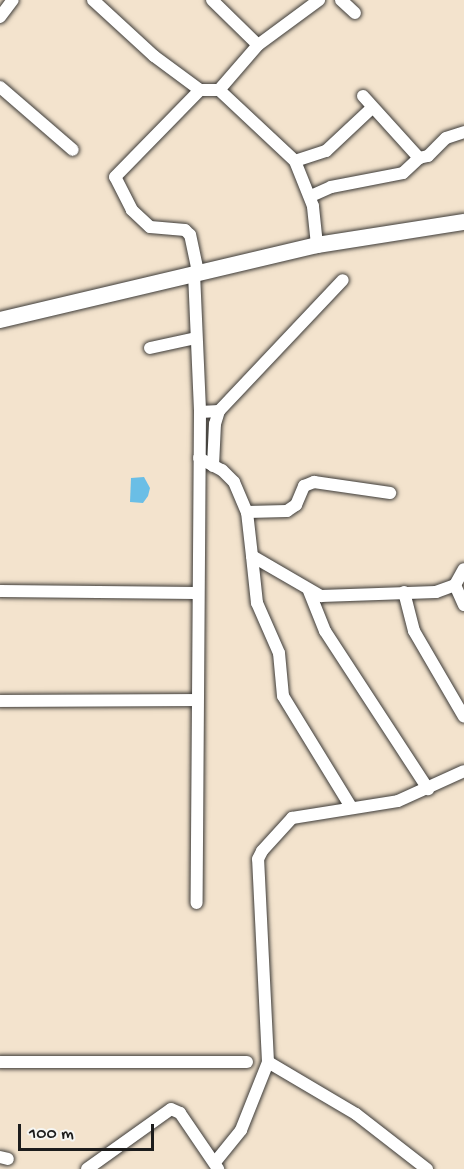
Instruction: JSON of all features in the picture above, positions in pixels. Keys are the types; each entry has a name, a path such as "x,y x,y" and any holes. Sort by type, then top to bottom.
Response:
{"main road":[{"path":"0,320 317,245 464,222"}],"street":[{"path":"0,17 13,0"},
{"path":"93,0 154,56 200,90 219,90 295,161 310,196 317,245"},
{"path":"212,0 258,45"},
{"path":"219,90 258,45 319,0"},
{"path":"341,0 355,13"},
{"path":"0,87 72,150"},
{"path":"197,903 196,593 200,412 196,338 196,272 190,235 185,230 150,227 132,210 115,177 118,171 200,90"},
{"path":"363,96 419,158"},
{"path":"295,161 326,151 372,108"},
{"path":"310,196 331,188 403,173 419,158 428,156 446,138 464,132"},
{"path":"213,466 214,424 219,411 343,280"},
{"path":"150,348 196,338"},
{"path":"200,412 219,411"},
{"path":"199,458 234,482 247,512 256,603 279,653 283,696 351,807"},
{"path":"247,512 287,511 296,506 304,486 314,482 390,493"},
{"path":"252,556 321,596 436,592 455,585 464,568"},
{"path":"455,585 464,606 464,615"},
{"path":"0,591 196,593"},
{"path":"309,591 325,631 428,789"},
{"path":"404,592 414,631 464,717"},
{"path":"0,701 196,700"},
{"path":"87,1169 171,1109 180,1113 217,1165 241,1130 268,1062 258,859 271,838 292,818 398,801 464,771"},
{"path":"0,1062 247,1062"},
{"path":"268,1062 356,1114 427,1169"}],"water":[{"path":"144,477 150,488 148,496 143,503 130,502 131,478"}]}
